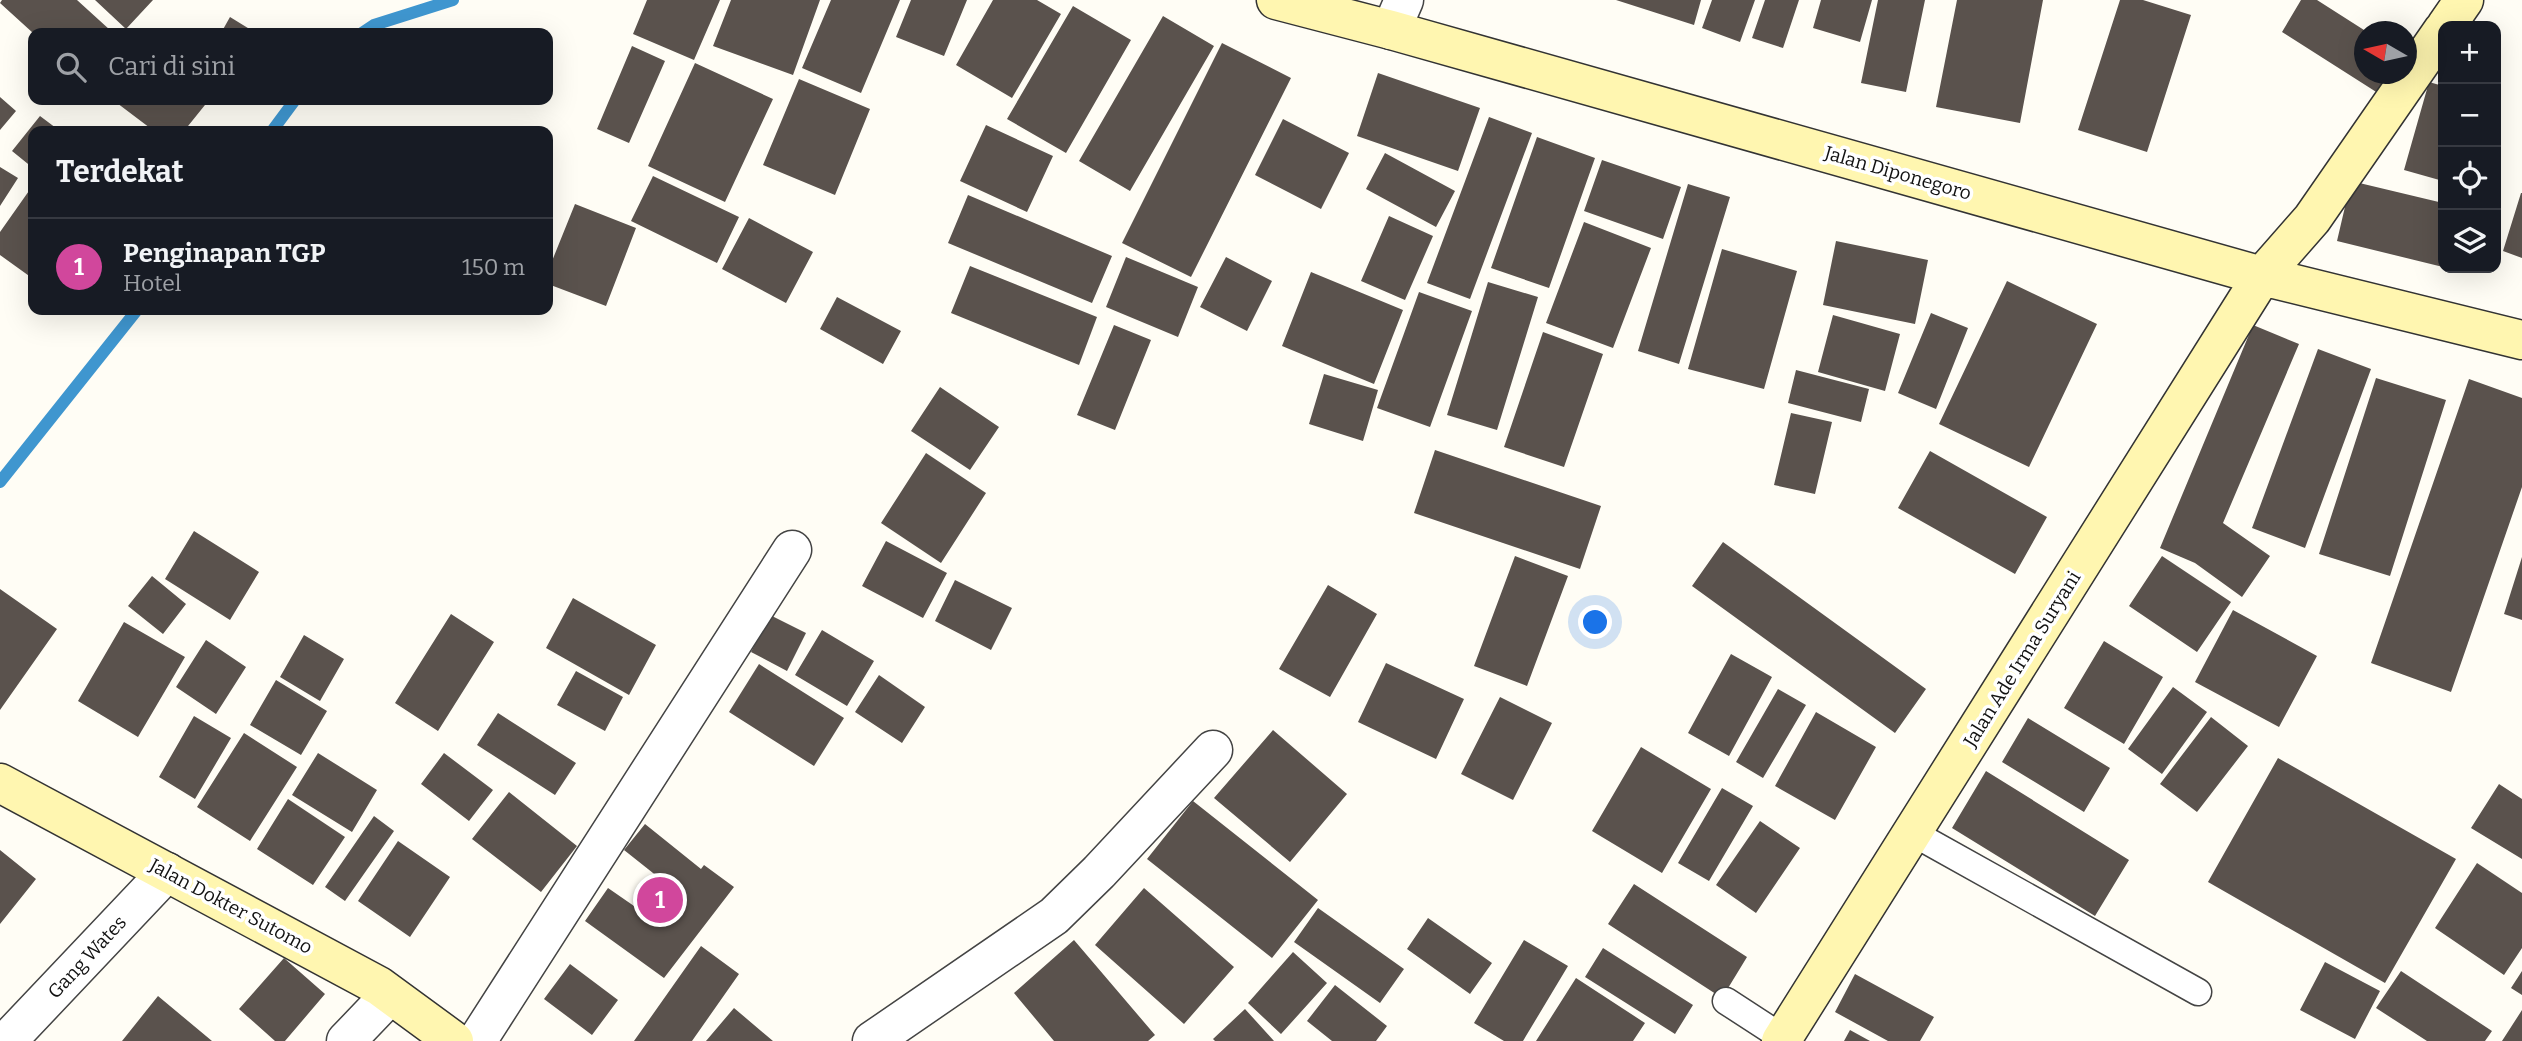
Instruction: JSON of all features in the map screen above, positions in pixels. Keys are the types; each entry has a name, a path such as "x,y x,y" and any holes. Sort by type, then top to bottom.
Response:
{"main road":[{"name":"Jalan Diponegoro","path":"1276,0 1398,15 2262,276 2522,340"},
{"name":"Jalan Ade Irma Suryani","path":"2449,21 2464,0"},
{"name":"Jalan Ade Irma Suryani","path":"1782,1040 2262,276 2312,219 2438,37"},
{"name":"Jalan Dokter Sutomo","path":"0,783 379,986 454,1041"}],"street":[{"path":"477,1041 792,550"},
{"path":"872,1041 1054,916 1213,750"},
{"name":"Gang Wates","path":"7,1041 167,872"},
{"path":"346,1041 390,995"}],"lane":[{"path":"1913,833 2198,992"},
{"path":"1726,1001 1782,1040"}],"building":[{"path":"2,0 77,0 108,28 28,28 0,3"},
{"path":"95,0 153,0 125,28"},
{"path":"647,0 720,0 694,60 633,34"},
{"path":"731,0 820,0 793,75 713,46"},
{"path":"831,0 900,0 861,93 802,68"},
{"path":"911,0 967,0 944,56 896,37"},
{"path":"993,0 1037,0 1061,14 1012,98 956,65"},
{"path":"1616,0 1701,0 1694,25"},
{"path":"1712,0 1755,0 1740,42 1702,28"},
{"path":"1765,0 1799,0 1783,48 1752,38"},
{"path":"1821,0 1872,0 1860,42 1813,28"},
{"path":"1878,0 1925,0 1906,92 1861,83"},
{"path":"1957,0 2043,0 2020,123 1936,107"},
{"path":"2120,0 2143,0 2191,15 2147,152 2078,130"},
{"path":"2301,0 2317,0 2354,24 2354,78 2282,32"},
{"path":"1073,6 1131,40 1066,153 1007,119"},
{"path":"1163,16 1214,46 1130,191 1079,161"},
{"path":"230,17 248,28 224,28"},
{"path":"1222,43 1291,78 1191,277 1122,243"},
{"path":"632,46 665,61 629,143 597,129"},
{"path":"695,63 773,99 725,202 648,166"},
{"path":"1378,73 1480,108 1458,171 1357,136"},
{"path":"799,79 870,109 835,195 763,165"},
{"path":"2429,82 2438,85 2438,180 2404,170"},
{"path":"2364,84 2388,84 2381,95"},
{"path":"0,97 16,111 0,130"},
{"path":"120,105 205,105 188,126 147,126"},
{"path":"40,116 53,126 32,126"},
{"path":"1489,117 1532,133 1470,299 1427,283"},
{"path":"1283,119 1349,153 1321,209 1255,175"},
{"path":"986,125 1053,156 1027,212 960,181"},
{"path":"28,131 28,164 12,151"},
{"path":"1537,137 1595,158 1549,288 1491,268"},
{"path":"1385,153 1455,191 1436,227 1366,189"},
{"path":"1602,160 1681,187 1663,239 1584,211"},
{"path":"0,167 18,178 0,206"},
{"path":"653,176 739,217 717,263 631,221"},
{"path":"2351,181 2438,202 2438,266 2337,241"},
{"path":"1688,184 1730,197 1679,364 1638,351"},
{"path":"28,192 28,275 0,255 0,232"},
{"path":"2522,193 2522,258 2503,251"},
{"path":"968,195 1112,256 1092,303 948,243"},
{"path":"575,204 636,228 606,306 553,286 553,259"},
{"path":"1389,216 1433,236 1405,300 1361,281"},
{"path":"749,218 813,252 786,303 722,269"},
{"path":"1584,222 1651,248 1613,348 1546,323"},
{"path":"1836,241 1928,260 1915,324 1823,305"},
{"path":"1722,249 1797,271 1764,389 1688,369"},
{"path":"1126,257 1198,287 1178,337 1106,307"},
{"path":"1226,257 1272,281 1247,331 1200,307"},
{"path":"970,266 1097,317 1079,365 951,313"},
{"path":"1311,272 1403,310 1374,384 1282,346"},
{"path":"2007,281 2097,324 2029,467 1939,424"},
{"path":"1488,282 1538,297 1497,430 1447,415"},
{"path":"1419,292 1472,311 1430,427 1377,408"},
{"path":"837,297 901,331 883,364 820,329"},
{"path":"1931,313 1968,328 1936,409 1898,393"},
{"path":"1833,315 1900,334 1885,391 1818,372"},
{"path":"1114,325 1151,340 1115,430 1077,415"},
{"path":"2253,325 2299,344 2223,523 2270,556 2242,597 2195,563 2160,548"},
{"path":"1543,332 1603,354 1564,467 1504,447"},
{"path":"2318,349 2371,369 2305,548 2252,528"},
{"path":"1796,370 1869,389 1861,422 1788,403"},
{"path":"1324,374 1378,390 1363,441 1309,424"},
{"path":"2376,378 2446,400 2390,576 2319,554"},
{"path":"2469,379 2522,398 2522,487 2451,692 2371,663"},
{"path":"940,387 999,427 970,470 911,431"},
{"path":"1791,413 1832,422 1815,494 1774,485"},
{"path":"1435,450 1601,506 1580,569 1414,513"},
{"path":"1930,451 2047,517 2015,574 1898,508"},
{"path":"926,453 986,493 941,563 881,523"},
{"path":"194,531 259,572 230,620 165,579"},
{"path":"886,541 947,573 923,618 862,586"},
{"path":"1723,542 1926,689 1895,733 1692,586"},
{"path":"1515,556 1568,576 1527,686 1474,666"},
{"path":"2162,556 2231,602 2197,652 2129,606"},
{"path":"2522,557 2522,620 2504,614"},
{"path":"152,576 186,604 163,634 128,606"},
{"path":"955,580 1012,608 991,650 935,621"},
{"path":"1328,585 1377,614 1330,697 1279,669"},
{"path":"0,589 57,629 0,710"},
{"path":"573,598 656,645 629,695 546,648"},
{"path":"2233,610 2317,656 2279,727 2195,682"},
{"path":"451,614 494,642 438,731 395,703"},
{"path":"770,615 806,633 787,671 751,652"},
{"path":"124,622 185,657 138,737 78,701"},
{"path":"822,630 874,661 847,706 795,675"},
{"path":"304,635 344,659 320,701 280,677"},
{"path":"206,640 246,667 216,714 176,687"},
{"path":"2104,641 2163,677 2124,744 2064,708"},
{"path":"1731,654 1772,677 1729,756 1688,733"},
{"path":"1386,663 1464,699 1436,759 1358,722"},
{"path":"759,664 844,718 814,766 729,712"},
{"path":"576,671 623,697 605,731 557,705"},
{"path":"879,675 925,707 902,743 855,712"},
{"path":"276,680 327,711 301,755 250,725"},
{"path":"2173,687 2207,712 2162,774 2128,749"},
{"path":"1778,689 1806,705 1763,778 1736,762"},
{"path":"1500,697 1552,723 1513,800 1461,774"},
{"path":"1816,712 1876,747 1835,820 1775,786"},
{"path":"498,713 576,763 555,795 477,745"},
{"path":"194,716 231,738 195,799 159,777"},
{"path":"2211,717 2248,746 2197,812 2160,784"},
{"path":"2028,718 2110,768 2084,812 2002,762"},
{"path":"1273,730 1347,794 1290,862 1214,798"},
{"path":"244,733 297,767 250,841 197,807"},
{"path":"1641,747 1711,789 1662,873 1592,831"},
{"path":"318,753 377,790 352,832 292,795"},
{"path":"444,753 493,790 469,821 421,784"},
{"path":"2278,758 2456,859 2385,983 2208,882"},
{"path":"1986,771 2129,860 2095,916 1952,828"},
{"path":"2499,784 2522,799 2522,859 2471,828"},
{"path":"1722,788 1753,806 1709,881 1678,863"},
{"path":"509,792 577,846 541,892 472,839"},
{"path":"288,799 345,837 313,885 257,849"},
{"path":"1193,801 1318,900 1272,958 1147,859"},
{"path":"374,816 394,831 345,901 325,887"},
{"path":"1760,821 1800,848 1756,913 1716,885"},
{"path":"645,824 701,869 704,865 734,887 664,978 585,921 608,888 660,924 682,896 624,850"},
{"path":"398,841 450,877 410,937 358,901"},
{"path":"0,850 36,879 0,924"},
{"path":"2477,863 2522,893 2522,948 2504,975 2435,928"},
{"path":"1634,884 1747,957 1722,998 1608,924"},
{"path":"1144,888 1234,967 1184,1024 1095,945"},
{"path":"1318,908 1404,969 1380,1003 1294,942"},
{"path":"1428,918 1492,963 1470,994 1407,949"},
{"path":"1074,940 1155,1035 1148,1041 1054,1041 1014,993"},
{"path":"1524,940 1568,966 1523,1041 1504,1041 1474,1023"},
{"path":"701,946 739,974 692,1041 634,1041"},
{"path":"1603,948 1693,1005 1675,1034 1585,977"},
{"path":"1293,952 1327,983 1281,1034 1248,1003"},
{"path":"284,958 325,994 285,1041 275,1041 239,1009"},
{"path":"2325,962 2380,991 2355,1039 2300,1010"},
{"path":"570,964 618,1000 592,1035 544,999"},
{"path":"2401,971 2492,1031 2485,1041 2427,1041 2376,1008"},
{"path":"2522,971 2522,995 2511,988"},
{"path":"1855,974 1934,1017 1920,1041 1888,1041 1835,1012"},
{"path":"1576,978 1645,1023 1633,1041 1536,1041"},
{"path":"1335,985 1387,1026 1376,1041 1332,1041 1307,1021"},
{"path":"158,996 212,1041 122,1041"},
{"path":"734,1008 773,1041 706,1041"},
{"path":"1245,1009 1274,1041 1213,1039"},
{"path":"2522,1010 2522,1041 2502,1041"},
{"path":"1850,1030 1870,1041 1844,1041"}],"waterway":[{"path":"370,28 453,0"},
{"path":"276,126 291,105"},
{"path":"0,482 133,315"}],"place":[{"name":"Penginapan TGP","path":"660,900"}]}
